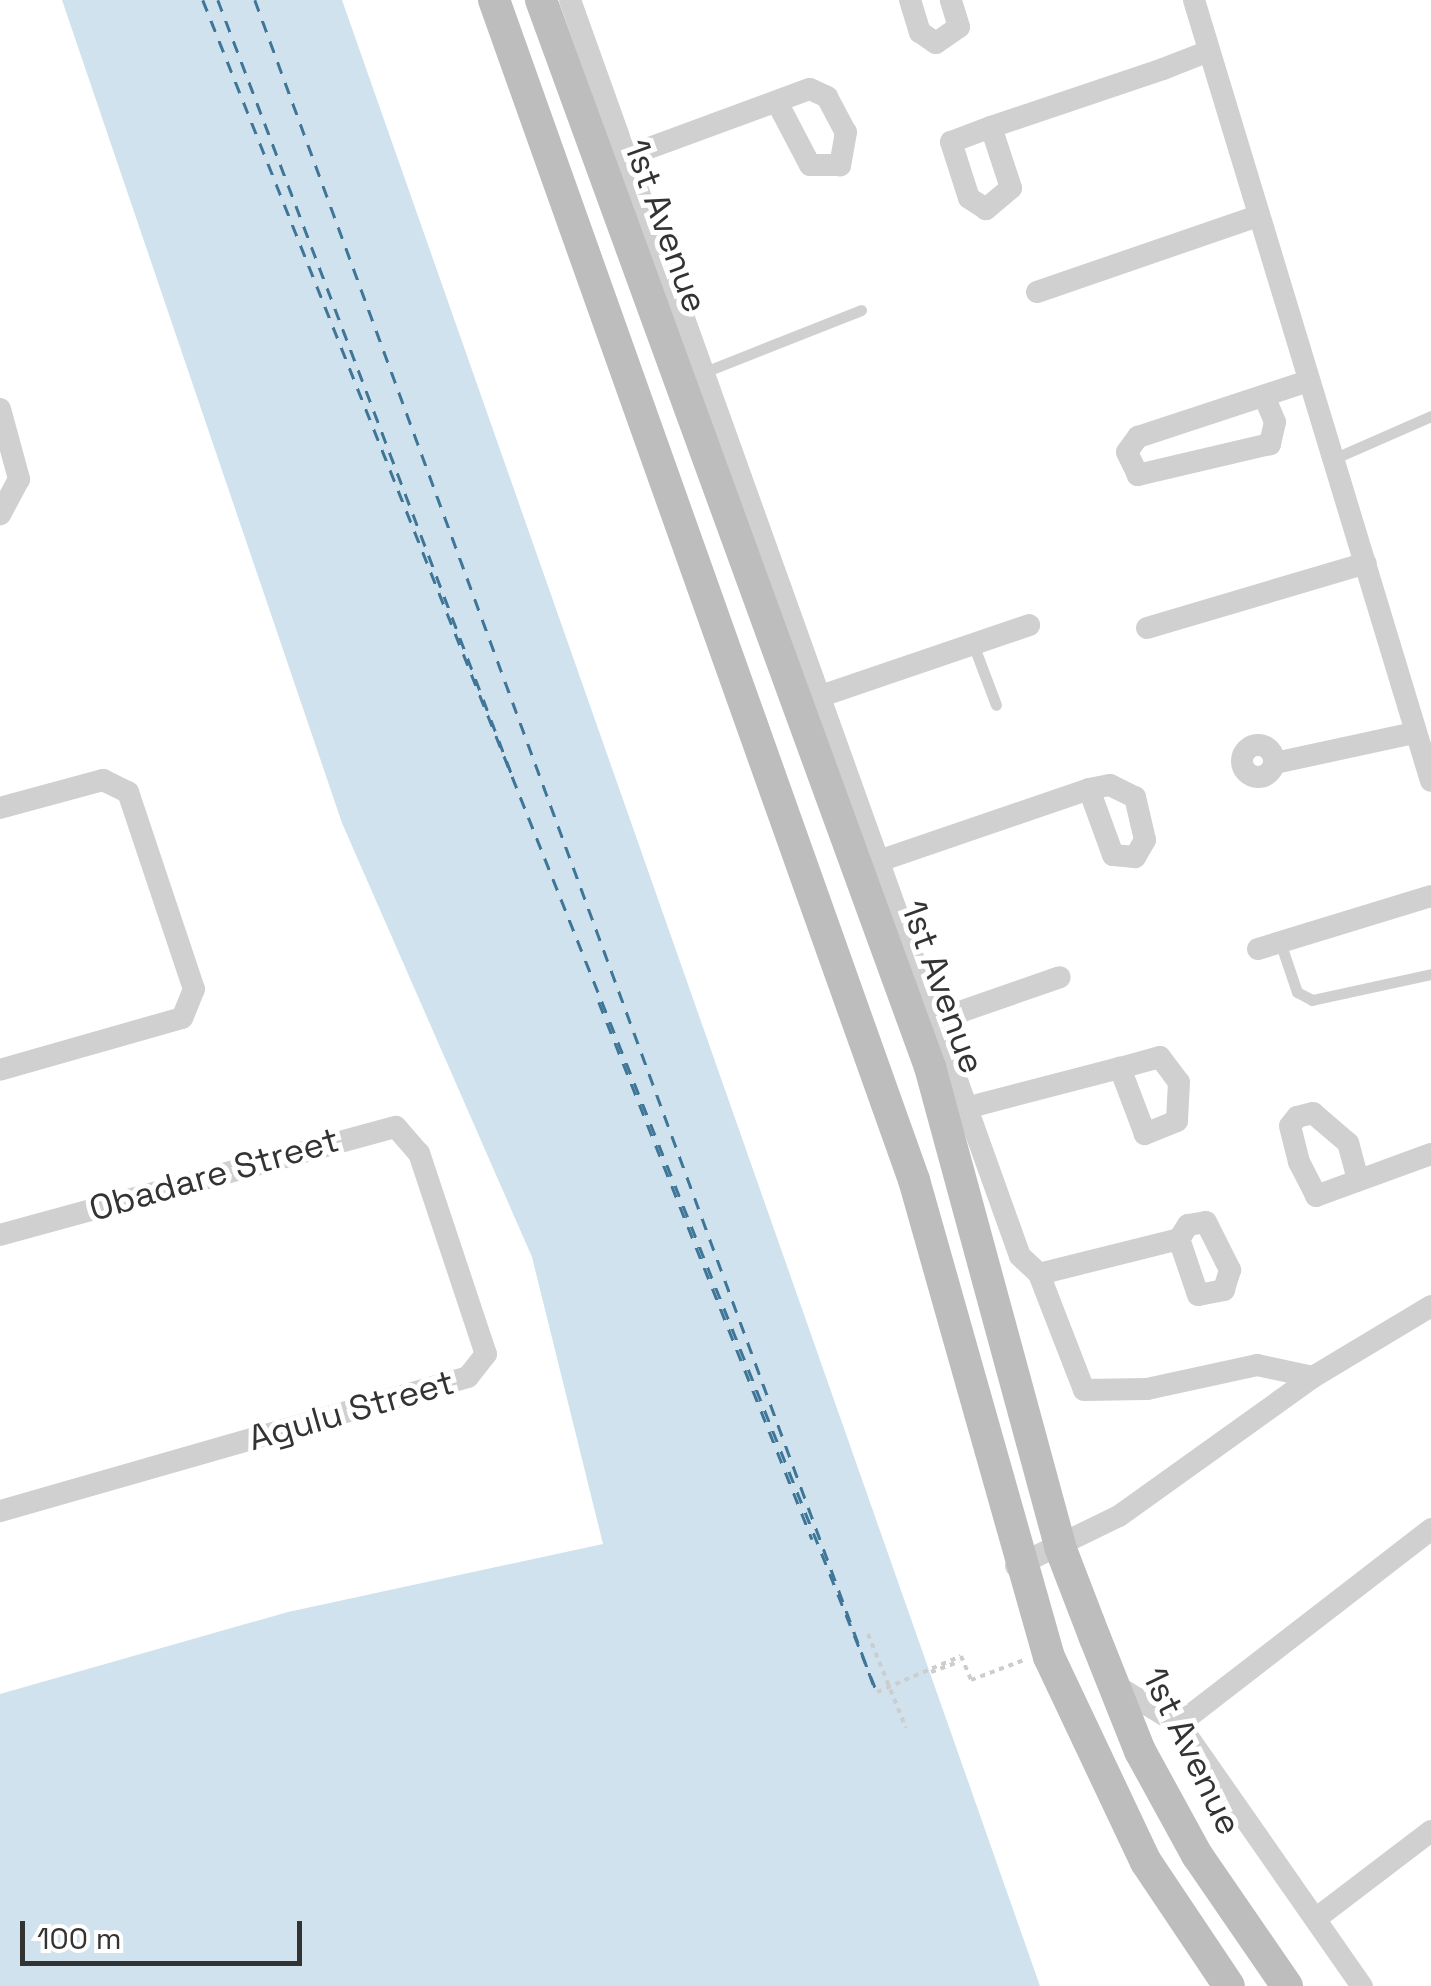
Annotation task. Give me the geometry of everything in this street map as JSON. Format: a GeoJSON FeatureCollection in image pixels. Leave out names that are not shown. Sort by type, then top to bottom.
{"type":"FeatureCollection","features":[{"type":"Feature","properties":{"kind":"main road"},"geometry":{"type":"LineString","coordinates":[[494,0],[914,1180],[1016,1566],[1049,1657],[1146,1862],[1228,1986]]}},
{"type":"Feature","properties":{"kind":"main road","name":"1st Avenue"},"geometry":{"type":"LineString","coordinates":[[541,0],[943,1104],[1060,1547],[1114,1683],[1197,1856],[1287,1986]]}},
{"type":"Feature","properties":{"kind":"street"},"geometry":{"type":"LineString","coordinates":[[570,0],[622,158],[1020,1256],[1039,1274],[1084,1390],[1147,1389],[1256,1366],[1312,1377]]}},
{"type":"Feature","properties":{"kind":"street"},"geometry":{"type":"LineString","coordinates":[[910,0],[920,32],[936,43],[959,27],[951,0]]}},
{"type":"Feature","properties":{"kind":"street"},"geometry":{"type":"LineString","coordinates":[[1194,0],[1305,382],[1366,563],[1431,780]]}},
{"type":"Feature","properties":{"kind":"street"},"geometry":{"type":"LineString","coordinates":[[992,127],[1209,51]]}},
{"type":"Feature","properties":{"kind":"street"},"geometry":{"type":"LineString","coordinates":[[622,158],[778,104]]}},
{"type":"Feature","properties":{"kind":"street"},"geometry":{"type":"LineString","coordinates":[[1038,292],[1258,216]]}},
{"type":"Feature","properties":{"kind":"street"},"geometry":{"type":"LineString","coordinates":[[1264,396],[1274,422],[1270,444],[1138,475],[1127,452],[1138,438],[1305,382]]}},
{"type":"Feature","properties":{"kind":"street"},"geometry":{"type":"LineString","coordinates":[[0,408],[19,479],[0,514]]}},
{"type":"Feature","properties":{"kind":"street"},"geometry":{"type":"LineString","coordinates":[[1147,628],[1366,563]]}},
{"type":"Feature","properties":{"kind":"street"},"geometry":{"type":"LineString","coordinates":[[818,697],[1029,625]]}},
{"type":"Feature","properties":{"kind":"street"},"geometry":{"type":"LineString","coordinates":[[1275,763],[1414,733]]}},
{"type":"Feature","properties":{"kind":"street"},"geometry":{"type":"LineString","coordinates":[[0,808],[104,780],[128,792],[194,989],[182,1018],[0,1070]]}},
{"type":"Feature","properties":{"kind":"street"},"geometry":{"type":"LineString","coordinates":[[876,862],[1089,789]]}},
{"type":"Feature","properties":{"kind":"street"},"geometry":{"type":"LineString","coordinates":[[1269,946],[1431,896]]}},
{"type":"Feature","properties":{"kind":"street"},"geometry":{"type":"LineString","coordinates":[[934,1021],[1060,978]]}},
{"type":"Feature","properties":{"kind":"street"},"geometry":{"type":"LineString","coordinates":[[966,1108],[1120,1068]]}},
{"type":"Feature","properties":{"kind":"street","name":"Obadare Street"},"geometry":{"type":"LineString","coordinates":[[0,1235],[378,1128],[396,1128],[419,1153]]}},
{"type":"Feature","properties":{"kind":"street","name":"Agulu Street"},"geometry":{"type":"LineString","coordinates":[[0,1510],[482,1370],[486,1354],[419,1153]]}},
{"type":"Feature","properties":{"kind":"street"},"geometry":{"type":"LineString","coordinates":[[1357,1176],[1431,1154]]}},
{"type":"Feature","properties":{"kind":"street"},"geometry":{"type":"LineString","coordinates":[[1039,1274],[1179,1239]]}},
{"type":"Feature","properties":{"kind":"street"},"geometry":{"type":"LineString","coordinates":[[1016,1566],[1119,1516],[1312,1377],[1431,1306]]}},
{"type":"Feature","properties":{"kind":"street"},"geometry":{"type":"LineString","coordinates":[[1179,1724],[1431,1530]]}},
{"type":"Feature","properties":{"kind":"street"},"geometry":{"type":"LineString","coordinates":[[1114,1683],[1179,1724],[1318,1917],[1362,1986]]}},
{"type":"Feature","properties":{"kind":"street"},"geometry":{"type":"LineString","coordinates":[[1318,1917],[1431,1832]]}},
{"type":"Feature","properties":{"kind":"lane"},"geometry":{"type":"LineString","coordinates":[[702,374],[861,310]]}},
{"type":"Feature","properties":{"kind":"lane"},"geometry":{"type":"LineString","coordinates":[[1332,459],[1431,416]]}},
{"type":"Feature","properties":{"kind":"lane"},"geometry":{"type":"LineString","coordinates":[[973,644],[996,705]]}},
{"type":"Feature","properties":{"kind":"lane"},"geometry":{"type":"LineString","coordinates":[[1269,946],[1297,992],[1312,1000],[1431,974]]}},
{"type":"Feature","properties":{"kind":"path"},"geometry":{"type":"LineString","coordinates":[[868,1634],[892,1684],[906,1728]]}},
{"type":"Feature","properties":{"kind":"path"},"geometry":{"type":"LineString","coordinates":[[876,1692],[960,1656],[972,1680],[1049,1657]]}},
{"type":"Feature","properties":{"kind":"path"},"geometry":{"type":"LineString","coordinates":[[892,1684],[959,1662]]}},
{"type":"Feature","properties":{"kind":"water"},"geometry":{"type":"Polygon","coordinates":[[[62,0],[342,0],[1040,1986],[0,1986],[0,1694],[288,1612],[603,1544],[532,1257],[342,823],[62,0]]]}},
{"type":"Feature","properties":{"kind":"ferry route"},"geometry":{"type":"LineString","coordinates":[[203,0],[877,1692]]}},
{"type":"Feature","properties":{"kind":"ferry route"},"geometry":{"type":"LineString","coordinates":[[218,0],[514,780]]}},
{"type":"Feature","properties":{"kind":"ferry route"},"geometry":{"type":"LineString","coordinates":[[255,0],[874,1686]]}},
{"type":"Feature","properties":{"kind":"ferry route"},"geometry":{"type":"LineString","coordinates":[[599,1002],[812,1539]]}}]}
